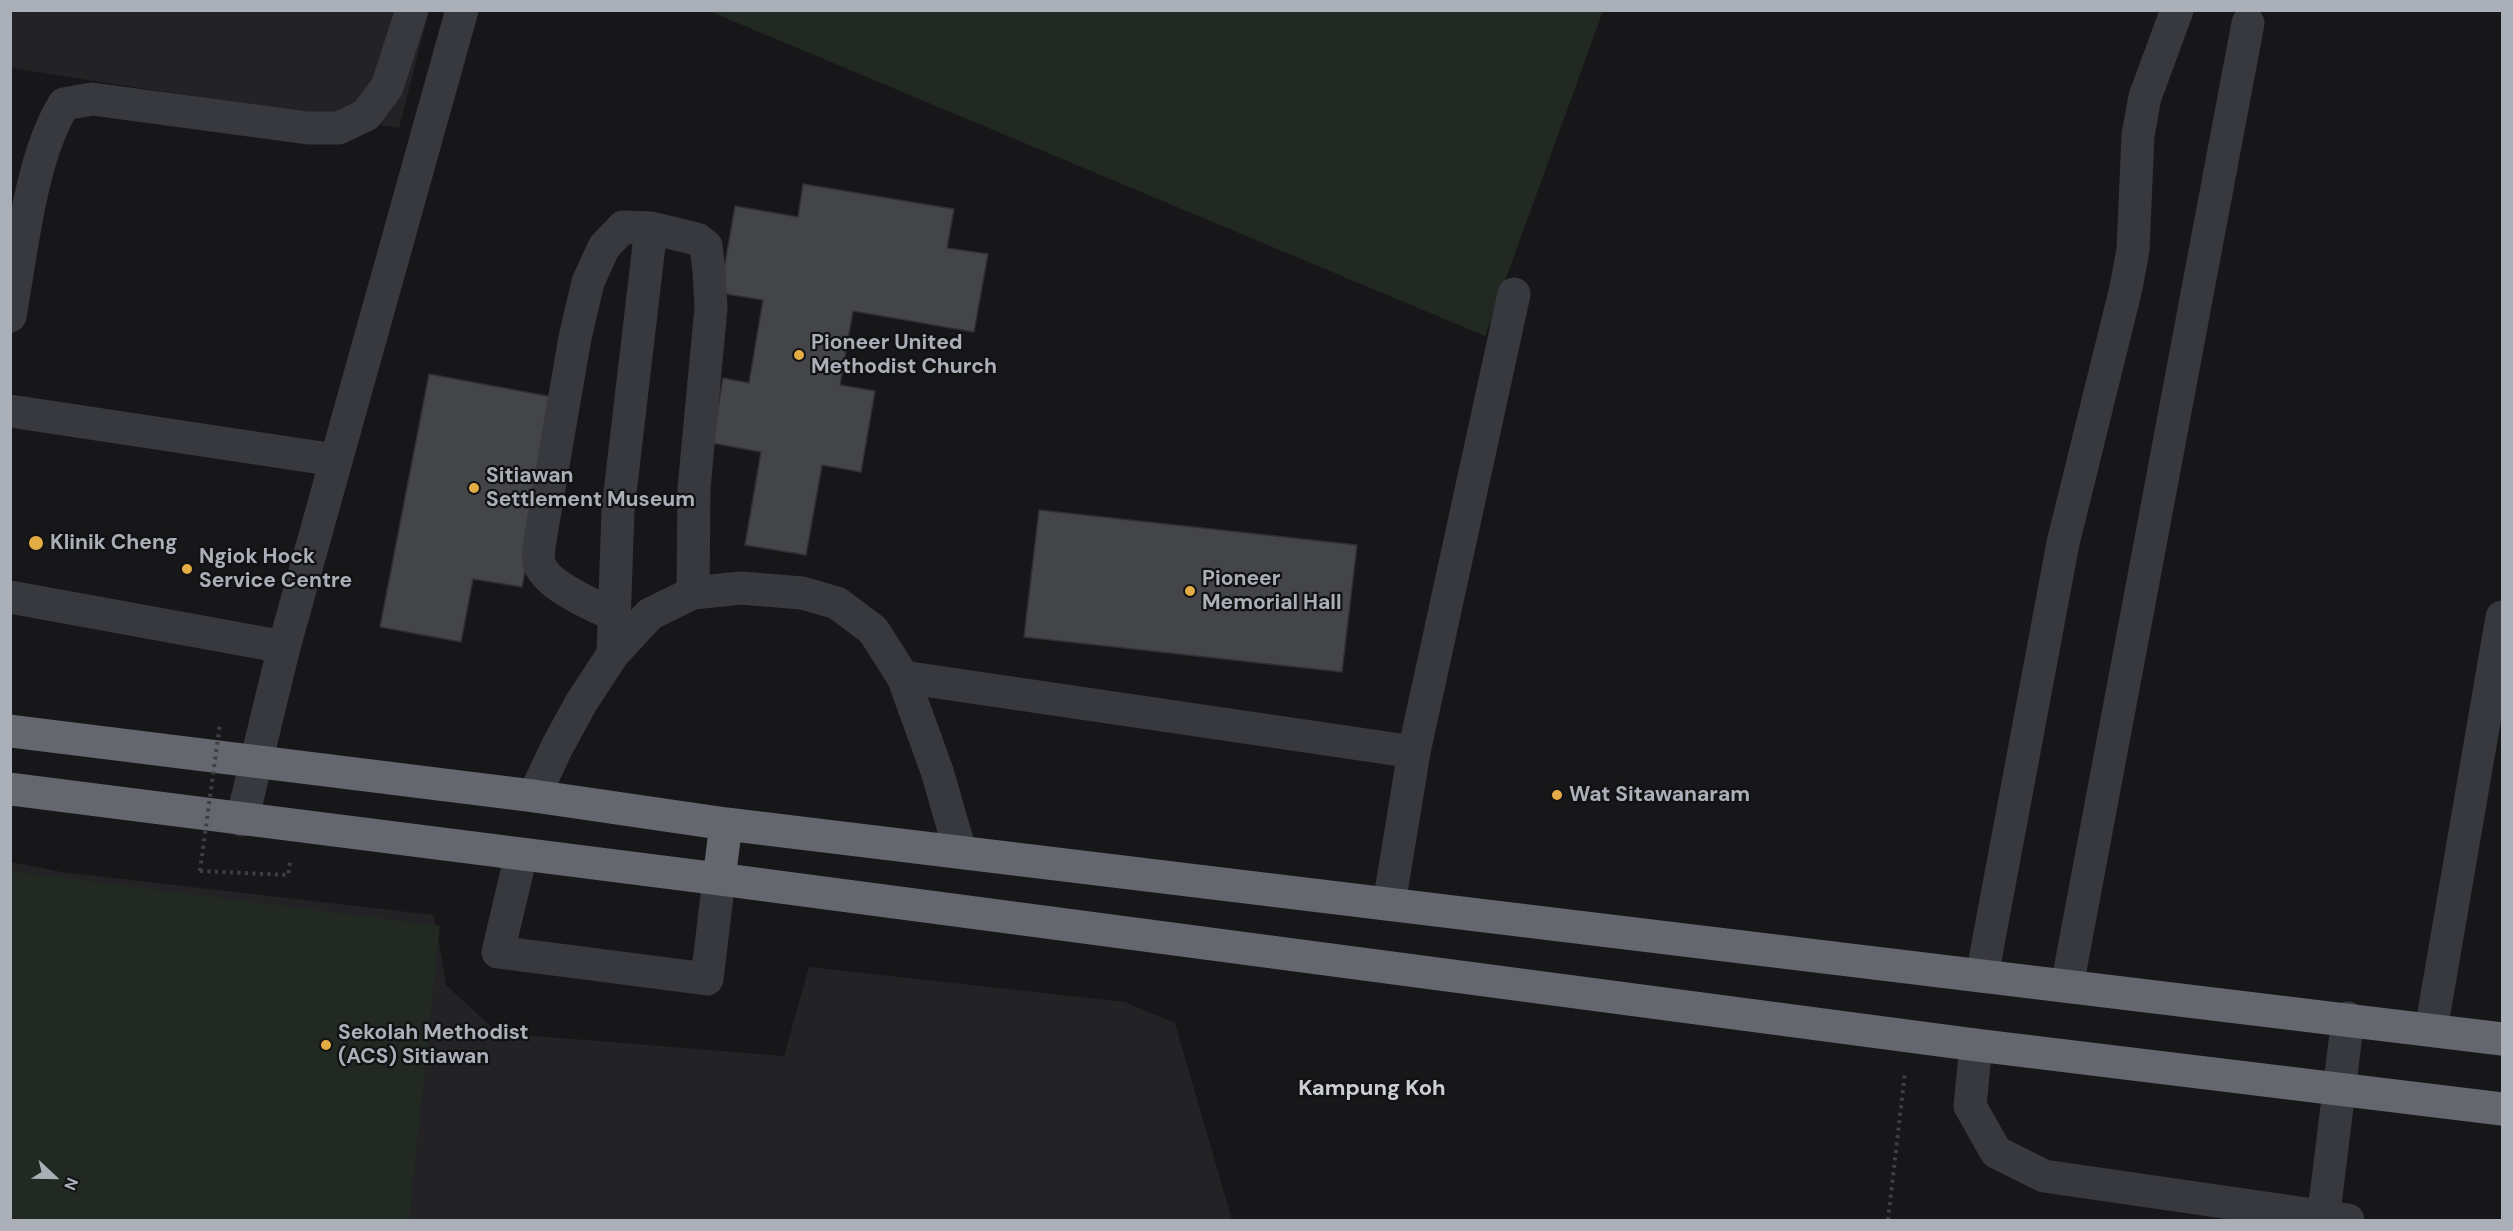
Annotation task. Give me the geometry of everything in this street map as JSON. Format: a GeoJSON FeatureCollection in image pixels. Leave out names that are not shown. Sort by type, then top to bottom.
{"type":"FeatureCollection","features":[{"type":"Feature","properties":{"kind":"highway"},"geometry":{"type":"LineString","coordinates":[[10,730],[534,796],[726,824],[2348,1018],[2502,1039]]}},
{"type":"Feature","properties":{"kind":"highway"},"geometry":{"type":"LineString","coordinates":[[10,789],[719,879],[1976,1045],[2502,1109]]}},
{"type":"Feature","properties":{"kind":"highway"},"geometry":{"type":"LineString","coordinates":[[719,879],[726,824]]}},
{"type":"Feature","properties":{"kind":"street"},"geometry":{"type":"LineString","coordinates":[[10,316],[22,187],[52,123],[64,104],[92,99],[308,128],[339,128],[366,115],[387,87],[412,10]]}},
{"type":"Feature","properties":{"kind":"street"},"geometry":{"type":"LineString","coordinates":[[242,820],[284,647],[462,10]]}},
{"type":"Feature","properties":{"kind":"street"},"geometry":{"type":"LineString","coordinates":[[1983,976],[2063,543],[2126,288],[2133,250],[2138,135],[2145,97],[2177,10]]}},
{"type":"Feature","properties":{"kind":"street"},"geometry":{"type":"LineString","coordinates":[[2067,986],[2248,23]]}},
{"type":"Feature","properties":{"kind":"street"},"geometry":{"type":"LineString","coordinates":[[614,615],[572,596],[546,574],[538,562],[575,338],[588,282],[604,247],[623,227],[651,228],[698,239],[705,246],[709,271],[710,318],[694,488],[693,593]]}},
{"type":"Feature","properties":{"kind":"street"},"geometry":{"type":"LineString","coordinates":[[613,654],[618,510],[651,228]]}},
{"type":"Feature","properties":{"kind":"street"},"geometry":{"type":"LineString","coordinates":[[1389,904],[1414,752],[1514,294]]}},
{"type":"Feature","properties":{"kind":"street"},"geometry":{"type":"LineString","coordinates":[[10,411],[335,460]]}},
{"type":"Feature","properties":{"kind":"street"},"geometry":{"type":"LineString","coordinates":[[534,796],[557,747],[613,654],[650,614],[693,593],[741,588],[802,592],[837,603],[873,630],[903,677],[938,771],[960,851]]}},
{"type":"Feature","properties":{"kind":"street"},"geometry":{"type":"LineString","coordinates":[[10,597],[284,647]]}},
{"type":"Feature","properties":{"kind":"street"},"geometry":{"type":"LineString","coordinates":[[2431,1030],[2502,616]]}},
{"type":"Feature","properties":{"kind":"street"},"geometry":{"type":"LineString","coordinates":[[903,677],[1414,752]]}},
{"type":"Feature","properties":{"kind":"street"},"geometry":{"type":"LineString","coordinates":[[521,855],[498,952],[707,979],[719,879]]}},
{"type":"Feature","properties":{"kind":"street"},"geometry":{"type":"LineString","coordinates":[[1976,1045],[1970,1106],[1996,1152],[2044,1176],[2331,1220],[2339,1090],[2348,1018]]}},
{"type":"Feature","properties":{"kind":"path"},"geometry":{"type":"LineString","coordinates":[[220,723],[200,872],[288,875],[294,826]]}},
{"type":"Feature","properties":{"kind":"path"},"geometry":{"type":"LineString","coordinates":[[1888,1221],[1909,1036]]}},
{"type":"Feature","properties":{"kind":"shaded area"},"geometry":{"type":"Polygon","coordinates":[[[10,11],[429,11],[399,128],[11,68],[10,11]]]}},
{"type":"Feature","properties":{"kind":"shaded area"},"geometry":{"type":"Polygon","coordinates":[[[709,11],[1603,11],[1485,336],[709,11]]]}},
{"type":"Feature","properties":{"kind":"shaded area","name":"Sekolah Methodist (ACS) Sitiawan"},"geometry":{"type":"Polygon","coordinates":[[[10,862],[62,872],[434,915],[446,985],[498,1033],[784,1056],[809,967],[1125,1002],[1175,1023],[1232,1220],[11,1220],[10,862]]]}},
{"type":"Feature","properties":{"kind":"shaded area"},"geometry":{"type":"Polygon","coordinates":[[[10,871],[440,926],[409,1220],[30,1220],[11,1218],[10,871]]]}},
{"type":"Feature","properties":{"kind":"building","name":"Pioneer United Methodist Church"},"geometry":{"type":"Polygon","coordinates":[[[803,184],[954,209],[947,248],[988,254],[974,332],[853,311],[840,385],[875,391],[861,472],[822,465],[806,555],[745,545],[761,452],[712,443],[723,378],[749,383],[763,300],[720,293],[735,206],[798,217],[803,184]]]}},
{"type":"Feature","properties":{"kind":"building","name":"Sitiawan Settlement Museum"},"geometry":{"type":"Polygon","coordinates":[[[429,374],[558,398],[522,587],[473,579],[461,642],[380,627],[429,374]]]}},
{"type":"Feature","properties":{"kind":"building","name":"Pioneer Memorial Hall"},"geometry":{"type":"Polygon","coordinates":[[[1039,510],[1357,545],[1342,672],[1024,637],[1039,510]]]}},
{"type":"Feature","properties":{"kind":"place","name":"Pioneer United Methodist Church"},"geometry":{"type":"Point","coordinates":[799,355]}},
{"type":"Feature","properties":{"kind":"place","name":"Sitiawan Settlement Museum"},"geometry":{"type":"Point","coordinates":[474,488]}},
{"type":"Feature","properties":{"kind":"place","name":"Klinik Cheng"},"geometry":{"type":"Point","coordinates":[36,543]}},
{"type":"Feature","properties":{"kind":"place","name":"Ngiok Hock Service Centre"},"geometry":{"type":"Point","coordinates":[187,569]}},
{"type":"Feature","properties":{"kind":"place","name":"Pioneer Memorial Hall"},"geometry":{"type":"Point","coordinates":[1190,591]}},
{"type":"Feature","properties":{"kind":"place","name":"Wat Sitawanaram"},"geometry":{"type":"Point","coordinates":[1557,795]}},
{"type":"Feature","properties":{"kind":"place","name":"Sekolah Methodist (ACS) Sitiawan"},"geometry":{"type":"Point","coordinates":[326,1045]}},
{"type":"Feature","properties":{"kind":"district","name":"Kampung Koh"},"geometry":{"type":"Point","coordinates":[1372,1089]}}]}
